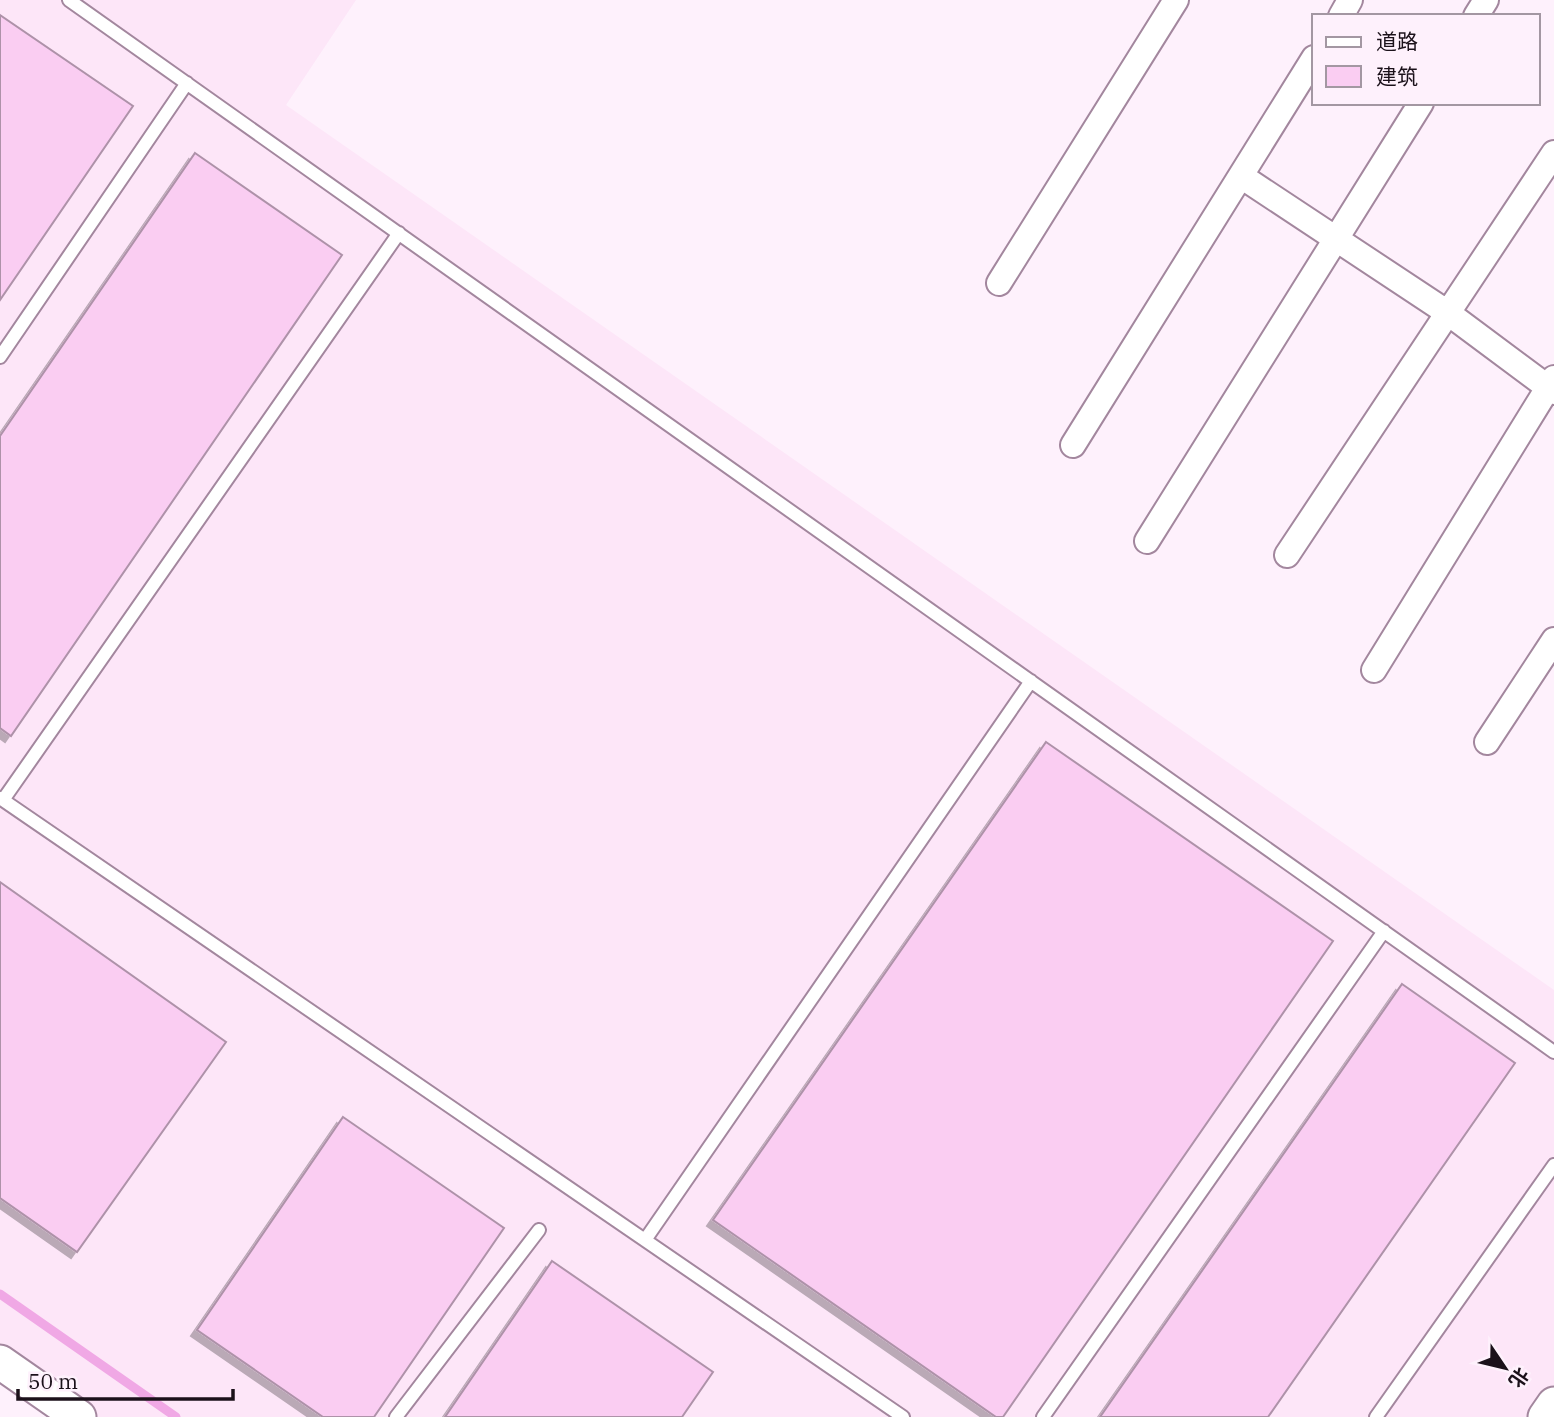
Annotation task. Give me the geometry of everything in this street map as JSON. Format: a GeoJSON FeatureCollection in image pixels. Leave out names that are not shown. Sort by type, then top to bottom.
{"type":"FeatureCollection","features":[{"type":"Feature","properties":{"kind":"main road"},"geometry":{"type":"LineString","coordinates":[[0,1362],[79,1417]]}},
{"type":"Feature","properties":{"kind":"main road"},"geometry":{"type":"LineString","coordinates":[[1545,1417],[1554,1404]]}},
{"type":"Feature","properties":{"kind":"street"},"geometry":{"type":"LineString","coordinates":[[999,283],[1176,0]]}},
{"type":"Feature","properties":{"kind":"street"},"geometry":{"type":"LineString","coordinates":[[1073,445],[1312,61]]}},
{"type":"Feature","properties":{"kind":"street"},"geometry":{"type":"LineString","coordinates":[[1147,541],[1420,105]]}},
{"type":"Feature","properties":{"kind":"street"},"geometry":{"type":"LineString","coordinates":[[1287,555],[1554,153]]}},
{"type":"Feature","properties":{"kind":"street"},"geometry":{"type":"LineString","coordinates":[[1241,176],[1448,313],[1552,386],[1374,670]]}},
{"type":"Feature","properties":{"kind":"street"},"geometry":{"type":"LineString","coordinates":[[1488,742],[1554,640]]}},
{"type":"Feature","properties":{"kind":"lane"},"geometry":{"type":"LineString","coordinates":[[69,0],[1554,1052]]}},
{"type":"Feature","properties":{"kind":"lane"},"geometry":{"type":"LineString","coordinates":[[0,357],[187,83]]}},
{"type":"Feature","properties":{"kind":"lane"},"geometry":{"type":"LineString","coordinates":[[399,233],[1,799],[903,1417]]}},
{"type":"Feature","properties":{"kind":"lane"},"geometry":{"type":"LineString","coordinates":[[645,1240],[1031,681]]}},
{"type":"Feature","properties":{"kind":"lane"},"geometry":{"type":"LineString","coordinates":[[1043,1417],[1384,931]]}},
{"type":"Feature","properties":{"kind":"lane"},"geometry":{"type":"LineString","coordinates":[[1376,1417],[1554,1165]]}},
{"type":"Feature","properties":{"kind":"lane"},"geometry":{"type":"LineString","coordinates":[[396,1417],[539,1230]]}},
{"type":"Feature","properties":{"kind":"shaded area"},"geometry":{"type":"Polygon","coordinates":[[[0,0],[356,0],[286,105],[1554,990],[1554,1404],[1545,1417],[79,1417],[0,1362],[0,0]]]}},
{"type":"Feature","properties":{"kind":"building"},"geometry":{"type":"Polygon","coordinates":[[[0,15],[133,106],[0,300],[0,15]]]}},
{"type":"Feature","properties":{"kind":"building"},"geometry":{"type":"Polygon","coordinates":[[[195,153],[342,255],[11,736],[0,728],[0,436],[195,153]]]}},
{"type":"Feature","properties":{"kind":"building"},"geometry":{"type":"Polygon","coordinates":[[[1046,742],[1333,941],[1003,1417],[996,1417],[713,1220],[1046,742]]]}},
{"type":"Feature","properties":{"kind":"building"},"geometry":{"type":"Polygon","coordinates":[[[0,882],[226,1042],[77,1252],[0,1198],[0,882]]]}},
{"type":"Feature","properties":{"kind":"building"},"geometry":{"type":"Polygon","coordinates":[[[1402,984],[1515,1063],[1268,1417],[1100,1417],[1402,984]]]}},
{"type":"Feature","properties":{"kind":"building"},"geometry":{"type":"Polygon","coordinates":[[[343,1117],[504,1228],[374,1417],[323,1417],[197,1330],[343,1117]]]}},
{"type":"Feature","properties":{"kind":"building"},"geometry":{"type":"Polygon","coordinates":[[[552,1261],[713,1372],[682,1417],[445,1417],[552,1261]]]}},
{"type":"Feature","properties":{"kind":"waterway"},"geometry":{"type":"LineString","coordinates":[[0,1294],[176,1417]]}}]}
